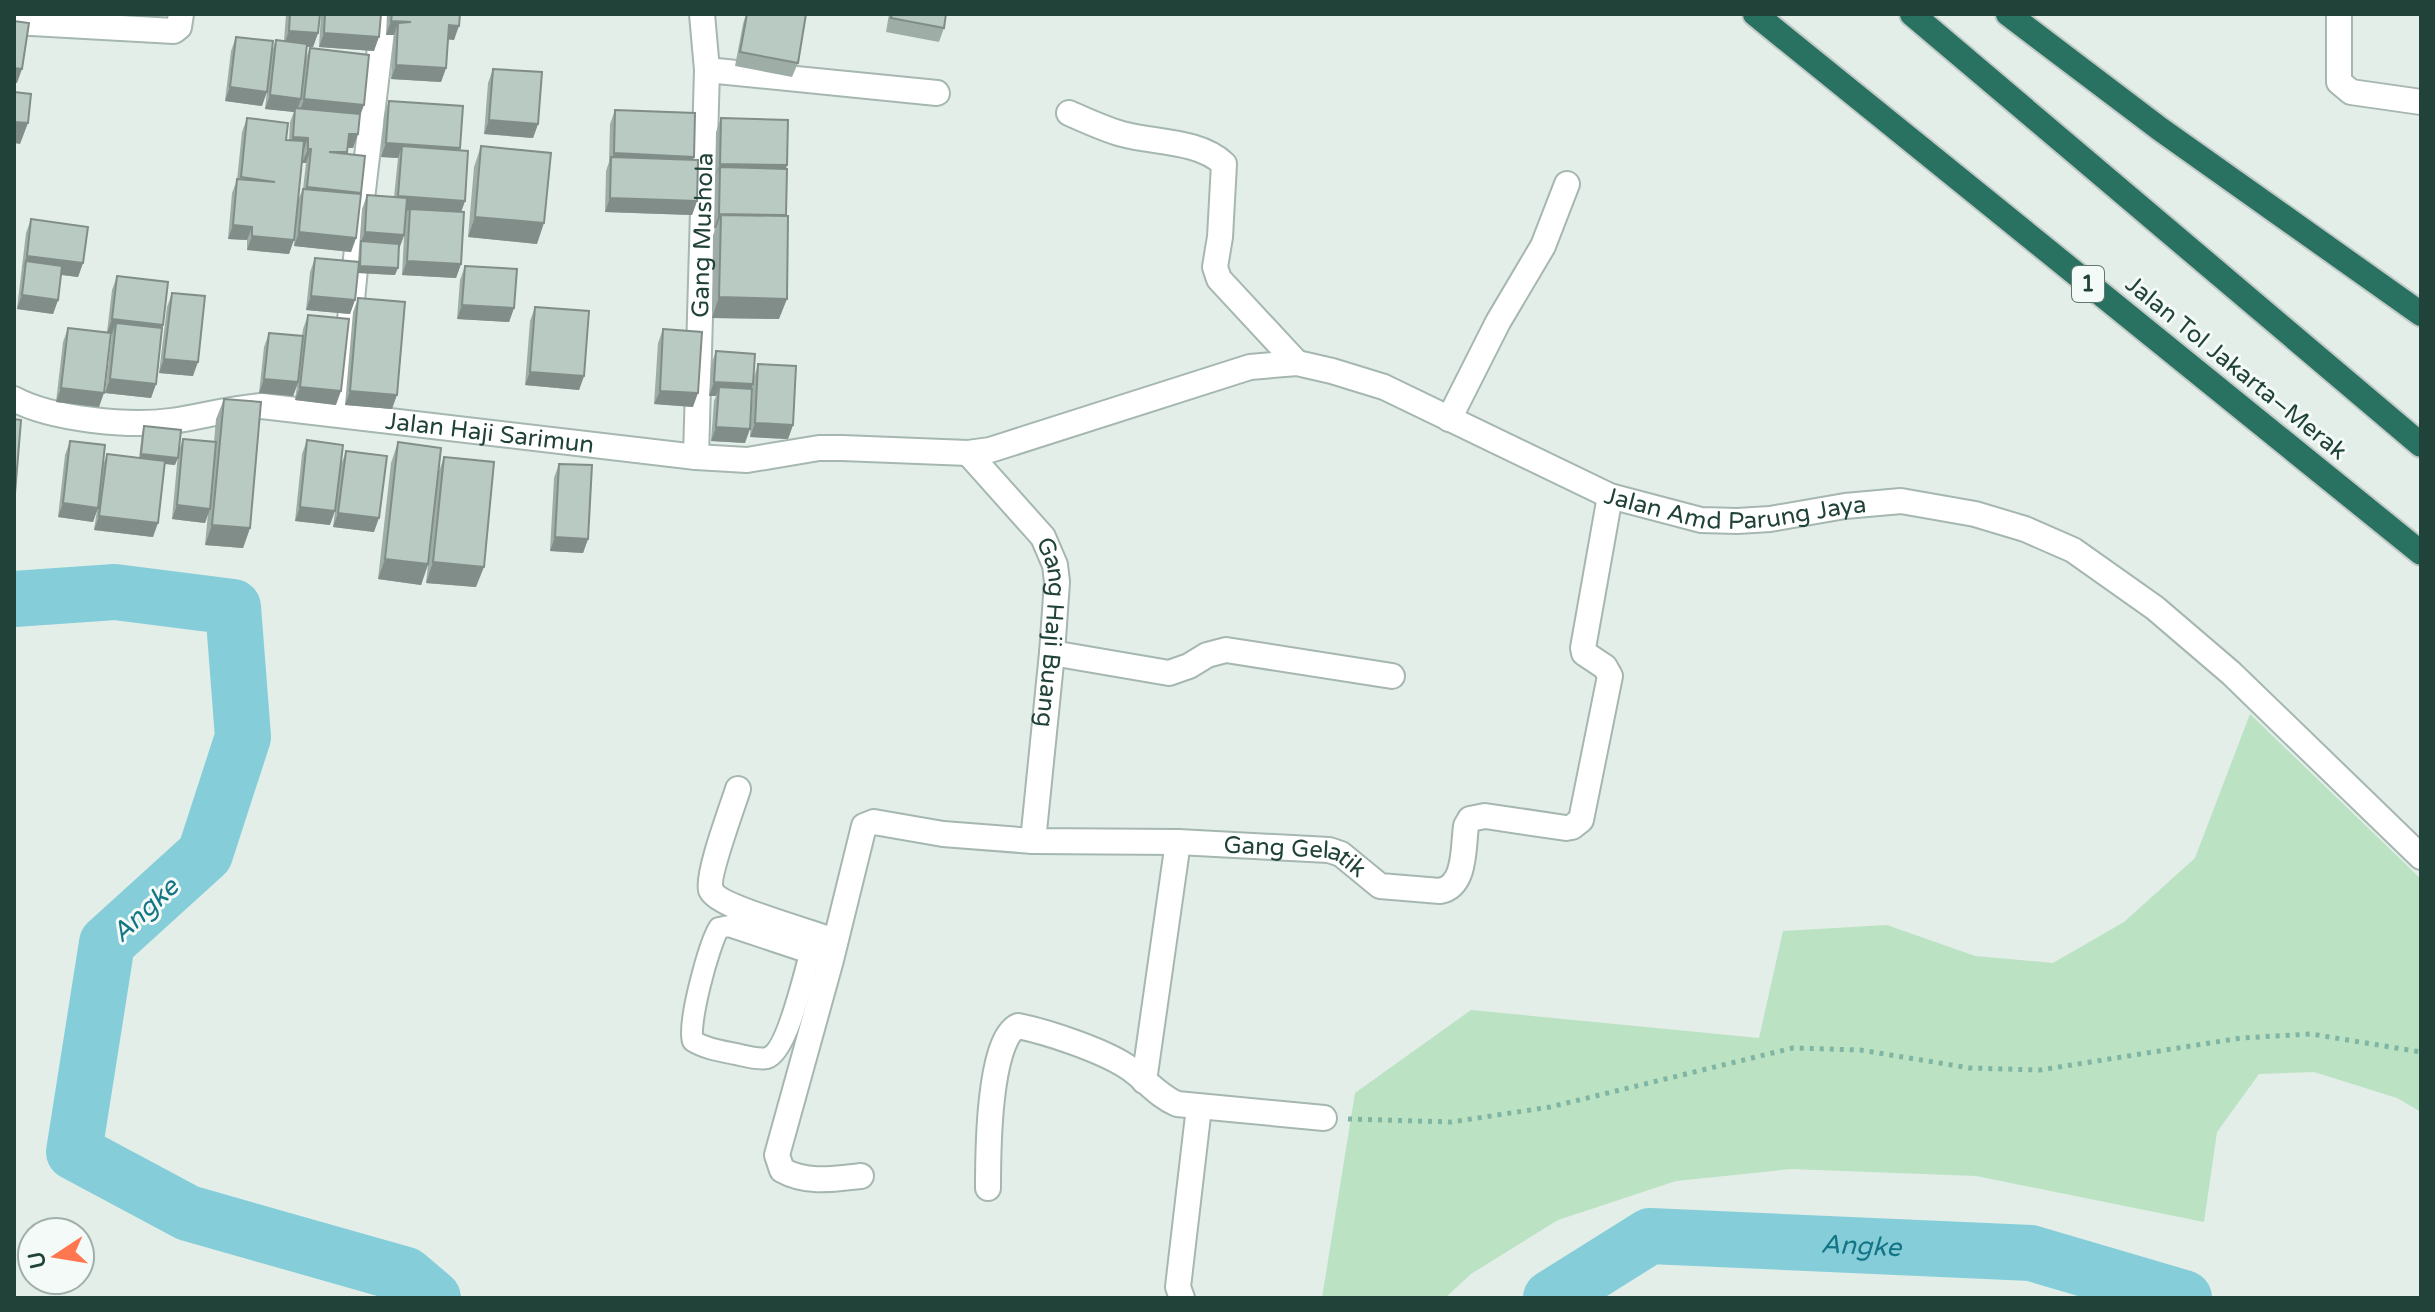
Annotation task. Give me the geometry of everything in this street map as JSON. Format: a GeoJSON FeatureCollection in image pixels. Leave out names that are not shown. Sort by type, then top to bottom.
{"type":"FeatureCollection","features":[{"type":"Feature","properties":{"kind":"highway","name":"Jalan Tol Jakarta–Merak"},"geometry":{"type":"LineString","coordinates":[[1755,14],[2421,553]]}},
{"type":"Feature","properties":{"kind":"highway"},"geometry":{"type":"LineString","coordinates":[[1912,14],[2421,445]]}},
{"type":"Feature","properties":{"kind":"highway"},"geometry":{"type":"LineString","coordinates":[[2008,14],[2160,129],[2421,314]]}},
{"type":"Feature","properties":{"kind":"street"},"geometry":{"type":"LineString","coordinates":[[14,22],[167,31],[179,27],[181,14]]}},
{"type":"Feature","properties":{"kind":"street"},"geometry":{"type":"LineString","coordinates":[[341,413],[384,14]]}},
{"type":"Feature","properties":{"kind":"street","name":"Gang Mushola"},"geometry":{"type":"LineString","coordinates":[[696,457],[707,70],[702,14]]}},
{"type":"Feature","properties":{"kind":"street"},"geometry":{"type":"LineString","coordinates":[[2339,14],[2339,82],[2351,92],[2421,102]]}},
{"type":"Feature","properties":{"kind":"street"},"geometry":{"type":"LineString","coordinates":[[707,70],[937,93]]}},
{"type":"Feature","properties":{"kind":"street"},"geometry":{"type":"LineString","coordinates":[[1069,113],[1124,135],[1203,150],[1224,164],[1215,267],[1219,279],[1297,363]]}},
{"type":"Feature","properties":{"kind":"street"},"geometry":{"type":"LineString","coordinates":[[1449,419],[1498,322],[1543,246],[1567,184]]}},
{"type":"Feature","properties":{"kind":"street","name":"Jalan Amd Parung Jaya"},"geometry":{"type":"LineString","coordinates":[[968,453],[990,450],[1250,367],[1297,363],[1384,387],[1610,496],[1701,520],[1737,521],[1876,502],[1931,505],[1975,514],[2025,529],[2073,550],[2155,608],[2231,673],[2421,857]]}},
{"type":"Feature","properties":{"kind":"street","name":"Jalan Haji Sarimun"},"geometry":{"type":"LineString","coordinates":[[14,400],[36,410],[137,423],[262,406],[696,457],[747,460],[819,448],[968,453]]}},
{"type":"Feature","properties":{"kind":"street","name":"Gang Haji Buang"},"geometry":{"type":"LineString","coordinates":[[968,453],[1043,537],[1050,550],[1057,582],[1033,841]]}},
{"type":"Feature","properties":{"kind":"street","name":"Gang Gelatik"},"geometry":{"type":"LineString","coordinates":[[1178,842],[1329,850],[1341,854],[1380,886],[1440,891],[1449,889],[1459,878],[1466,826],[1470,819],[1485,816],[1566,828],[1577,825],[1581,820],[1610,676],[1605,667],[1584,653],[1583,648],[1610,496]]}},
{"type":"Feature","properties":{"kind":"street"},"geometry":{"type":"LineString","coordinates":[[1052,653],[1169,673],[1207,655],[1226,650],[1392,676]]}},
{"type":"Feature","properties":{"kind":"street"},"geometry":{"type":"LineString","coordinates":[[738,789],[711,874],[711,890],[715,896],[736,908],[825,951]]}},
{"type":"Feature","properties":{"kind":"street"},"geometry":{"type":"LineString","coordinates":[[861,1176],[827,1180],[801,1178],[782,1170],[777,1160],[825,951],[864,826],[869,823],[943,834],[1033,841],[1178,842],[1144,1081]]}},
{"type":"Feature","properties":{"kind":"street"},"geometry":{"type":"LineString","coordinates":[[988,1188],[993,1094],[1002,1042],[1011,1029],[1018,1026],[1114,1059],[1164,1098],[1177,1104],[1324,1118]]}},
{"type":"Feature","properties":{"kind":"street"},"geometry":{"type":"LineString","coordinates":[[1182,1298],[1178,1287],[1199,1107]]}},
{"type":"Feature","properties":{"kind":"lane"},"geometry":{"type":"LineString","coordinates":[[729,926],[825,951],[775,1053],[766,1058],[751,1057],[693,1041],[691,1031],[711,947],[719,928],[729,926]]}},
{"type":"Feature","properties":{"kind":"path"},"geometry":{"type":"LineString","coordinates":[[1324,1118],[1451,1122],[1550,1107],[1793,1048],[1860,1050],[1970,1068],[2040,1070],[2241,1038],[2311,1034],[2421,1052]]}},
{"type":"Feature","properties":{"kind":"green space"},"geometry":{"type":"Polygon","coordinates":[[[2250,714],[2421,879],[2421,1112],[2397,1098],[2314,1072],[2259,1074],[2217,1132],[2204,1222],[1976,1176],[1791,1169],[1676,1181],[1558,1220],[1471,1274],[1445,1298],[1322,1298],[1355,1093],[1471,1010],[1759,1038],[1783,931],[1887,925],[1975,956],[2053,963],[2124,922],[2195,858],[2250,714]]]}},
{"type":"Feature","properties":{"kind":"building"},"geometry":{"type":"Polygon","coordinates":[[[290,14],[320,14],[318,33],[289,31],[290,14]]]}},
{"type":"Feature","properties":{"kind":"building"},"geometry":{"type":"Polygon","coordinates":[[[325,14],[381,14],[379,37],[324,33],[325,14]]]}},
{"type":"Feature","properties":{"kind":"building"},"geometry":{"type":"Polygon","coordinates":[[[392,14],[460,14],[459,26],[449,25],[446,68],[396,65],[398,23],[411,22],[391,21],[392,14]]]}},
{"type":"Feature","properties":{"kind":"building"},"geometry":{"type":"Polygon","coordinates":[[[747,14],[806,14],[798,63],[740,52],[747,14]]]}},
{"type":"Feature","properties":{"kind":"building"},"geometry":{"type":"Polygon","coordinates":[[[892,14],[946,14],[944,28],[891,18],[892,14]]]}},
{"type":"Feature","properties":{"kind":"building"},"geometry":{"type":"Polygon","coordinates":[[[14,21],[29,23],[22,69],[14,68],[14,21]]]}},
{"type":"Feature","properties":{"kind":"building"},"geometry":{"type":"Polygon","coordinates":[[[236,37],[273,41],[267,92],[230,87],[236,37]]]}},
{"type":"Feature","properties":{"kind":"building"},"geometry":{"type":"Polygon","coordinates":[[[276,40],[307,44],[301,99],[270,95],[276,40]]]}},
{"type":"Feature","properties":{"kind":"building"},"geometry":{"type":"Polygon","coordinates":[[[310,48],[369,55],[364,105],[304,99],[310,48]]]}},
{"type":"Feature","properties":{"kind":"building"},"geometry":{"type":"Polygon","coordinates":[[[493,69],[542,72],[538,124],[489,120],[493,69]]]}},
{"type":"Feature","properties":{"kind":"building"},"geometry":{"type":"Polygon","coordinates":[[[14,92],[31,94],[28,123],[14,122],[14,92]]]}},
{"type":"Feature","properties":{"kind":"building"},"geometry":{"type":"Polygon","coordinates":[[[389,101],[463,106],[460,148],[386,143],[389,101]]]}},
{"type":"Feature","properties":{"kind":"building"},"geometry":{"type":"Polygon","coordinates":[[[295,108],[360,114],[358,134],[349,134],[347,152],[329,152],[365,156],[361,193],[307,187],[311,149],[308,149],[308,138],[293,137],[295,108]]]}},
{"type":"Feature","properties":{"kind":"building"},"geometry":{"type":"Polygon","coordinates":[[[615,110],[695,113],[694,157],[614,153],[615,110]]]}},
{"type":"Feature","properties":{"kind":"building"},"geometry":{"type":"Polygon","coordinates":[[[247,118],[288,123],[286,140],[304,141],[294,240],[252,236],[252,227],[233,225],[237,179],[275,182],[241,177],[247,118]]]}},
{"type":"Feature","properties":{"kind":"building"},"geometry":{"type":"Polygon","coordinates":[[[721,118],[788,120],[787,165],[720,164],[721,118]]]}},
{"type":"Feature","properties":{"kind":"building"},"geometry":{"type":"Polygon","coordinates":[[[402,146],[468,151],[465,201],[398,196],[402,146]]]}},
{"type":"Feature","properties":{"kind":"building"},"geometry":{"type":"Polygon","coordinates":[[[481,146],[551,153],[544,223],[475,217],[481,146]]]}},
{"type":"Feature","properties":{"kind":"building"},"geometry":{"type":"Polygon","coordinates":[[[611,157],[698,160],[697,201],[610,198],[611,157]]]}},
{"type":"Feature","properties":{"kind":"building"},"geometry":{"type":"Polygon","coordinates":[[[720,167],[787,169],[786,215],[719,214],[720,167]]]}},
{"type":"Feature","properties":{"kind":"building"},"geometry":{"type":"Polygon","coordinates":[[[303,189],[361,194],[356,238],[299,232],[303,189]]]}},
{"type":"Feature","properties":{"kind":"building"},"geometry":{"type":"Polygon","coordinates":[[[367,195],[407,198],[404,235],[365,232],[367,195]]]}},
{"type":"Feature","properties":{"kind":"building"},"geometry":{"type":"Polygon","coordinates":[[[410,209],[464,212],[461,264],[407,261],[410,209]]]}},
{"type":"Feature","properties":{"kind":"building"},"geometry":{"type":"Polygon","coordinates":[[[721,215],[788,216],[787,299],[719,297],[721,215]]]}},
{"type":"Feature","properties":{"kind":"building"},"geometry":{"type":"Polygon","coordinates":[[[31,219],[88,227],[83,263],[27,256],[31,219]]]}},
{"type":"Feature","properties":{"kind":"building"},"geometry":{"type":"Polygon","coordinates":[[[361,241],[399,244],[398,268],[360,266],[361,241]]]}},
{"type":"Feature","properties":{"kind":"building"},"geometry":{"type":"Polygon","coordinates":[[[315,258],[359,262],[355,300],[311,296],[315,258]]]}},
{"type":"Feature","properties":{"kind":"building"},"geometry":{"type":"Polygon","coordinates":[[[26,261],[62,266],[58,300],[22,295],[26,261]]]}},
{"type":"Feature","properties":{"kind":"building"},"geometry":{"type":"Polygon","coordinates":[[[465,266],[517,269],[514,308],[462,305],[465,266]]]}},
{"type":"Feature","properties":{"kind":"building"},"geometry":{"type":"Polygon","coordinates":[[[117,276],[168,282],[163,325],[112,319],[117,276]]]}},
{"type":"Feature","properties":{"kind":"building"},"geometry":{"type":"Polygon","coordinates":[[[172,293],[205,296],[198,362],[164,359],[172,293]]]}},
{"type":"Feature","properties":{"kind":"building"},"geometry":{"type":"Polygon","coordinates":[[[358,298],[405,302],[397,395],[350,391],[358,298]]]}},
{"type":"Feature","properties":{"kind":"building"},"geometry":{"type":"Polygon","coordinates":[[[535,307],[589,311],[584,376],[530,372],[535,307]]]}},
{"type":"Feature","properties":{"kind":"building"},"geometry":{"type":"Polygon","coordinates":[[[308,315],[349,319],[341,391],[300,387],[308,315]]]}},
{"type":"Feature","properties":{"kind":"building"},"geometry":{"type":"Polygon","coordinates":[[[116,323],[162,328],[156,384],[110,379],[116,323]]]}},
{"type":"Feature","properties":{"kind":"building"},"geometry":{"type":"Polygon","coordinates":[[[68,328],[111,333],[104,393],[61,388],[68,328]]]}},
{"type":"Feature","properties":{"kind":"building"},"geometry":{"type":"Polygon","coordinates":[[[663,329],[702,332],[698,393],[660,391],[663,329]]]}},
{"type":"Feature","properties":{"kind":"building"},"geometry":{"type":"Polygon","coordinates":[[[269,333],[303,336],[298,382],[264,379],[269,333]]]}},
{"type":"Feature","properties":{"kind":"building"},"geometry":{"type":"Polygon","coordinates":[[[716,351],[755,354],[753,384],[714,382],[716,351]]]}},
{"type":"Feature","properties":{"kind":"building"},"geometry":{"type":"Polygon","coordinates":[[[758,364],[796,366],[793,425],[755,423],[758,364]]]}},
{"type":"Feature","properties":{"kind":"building"},"geometry":{"type":"Polygon","coordinates":[[[719,387],[752,389],[750,429],[716,427],[719,387]]]}},
{"type":"Feature","properties":{"kind":"building"},"geometry":{"type":"Polygon","coordinates":[[[224,399],[261,402],[250,528],[212,525],[224,399]]]}},
{"type":"Feature","properties":{"kind":"building"},"geometry":{"type":"Polygon","coordinates":[[[14,419],[21,420],[14,506],[14,419]]]}},
{"type":"Feature","properties":{"kind":"building"},"geometry":{"type":"Polygon","coordinates":[[[144,426],[181,430],[178,458],[141,454],[144,426]]]}},
{"type":"Feature","properties":{"kind":"building"},"geometry":{"type":"Polygon","coordinates":[[[183,439],[216,442],[210,509],[177,505],[183,439]]]}},
{"type":"Feature","properties":{"kind":"building"},"geometry":{"type":"Polygon","coordinates":[[[307,440],[343,445],[335,511],[300,507],[307,440]]]}},
{"type":"Feature","properties":{"kind":"building"},"geometry":{"type":"Polygon","coordinates":[[[70,441],[105,445],[98,508],[63,503],[70,441]]]}},
{"type":"Feature","properties":{"kind":"building"},"geometry":{"type":"Polygon","coordinates":[[[398,442],[441,448],[428,564],[385,559],[398,442]]]}},
{"type":"Feature","properties":{"kind":"building"},"geometry":{"type":"Polygon","coordinates":[[[346,451],[387,456],[379,518],[338,513],[346,451]]]}},
{"type":"Feature","properties":{"kind":"building"},"geometry":{"type":"Polygon","coordinates":[[[107,454],[165,461],[158,523],[99,516],[107,454]]]}},
{"type":"Feature","properties":{"kind":"building"},"geometry":{"type":"Polygon","coordinates":[[[444,457],[494,462],[484,567],[433,562],[444,457]]]}},
{"type":"Feature","properties":{"kind":"building"},"geometry":{"type":"Polygon","coordinates":[[[559,464],[592,465],[588,539],[555,537],[559,464]]]}},
{"type":"Feature","properties":{"kind":"waterway","name":"Angke"},"geometry":{"type":"LineString","coordinates":[[14,599],[115,592],[233,607],[243,737],[205,854],[107,943],[74,1152],[188,1213],[406,1275],[433,1298]]}},
{"type":"Feature","properties":{"kind":"waterway","name":"Angke"},"geometry":{"type":"LineString","coordinates":[[1551,1298],[1650,1236],[2031,1253],[2184,1298]]}}]}
